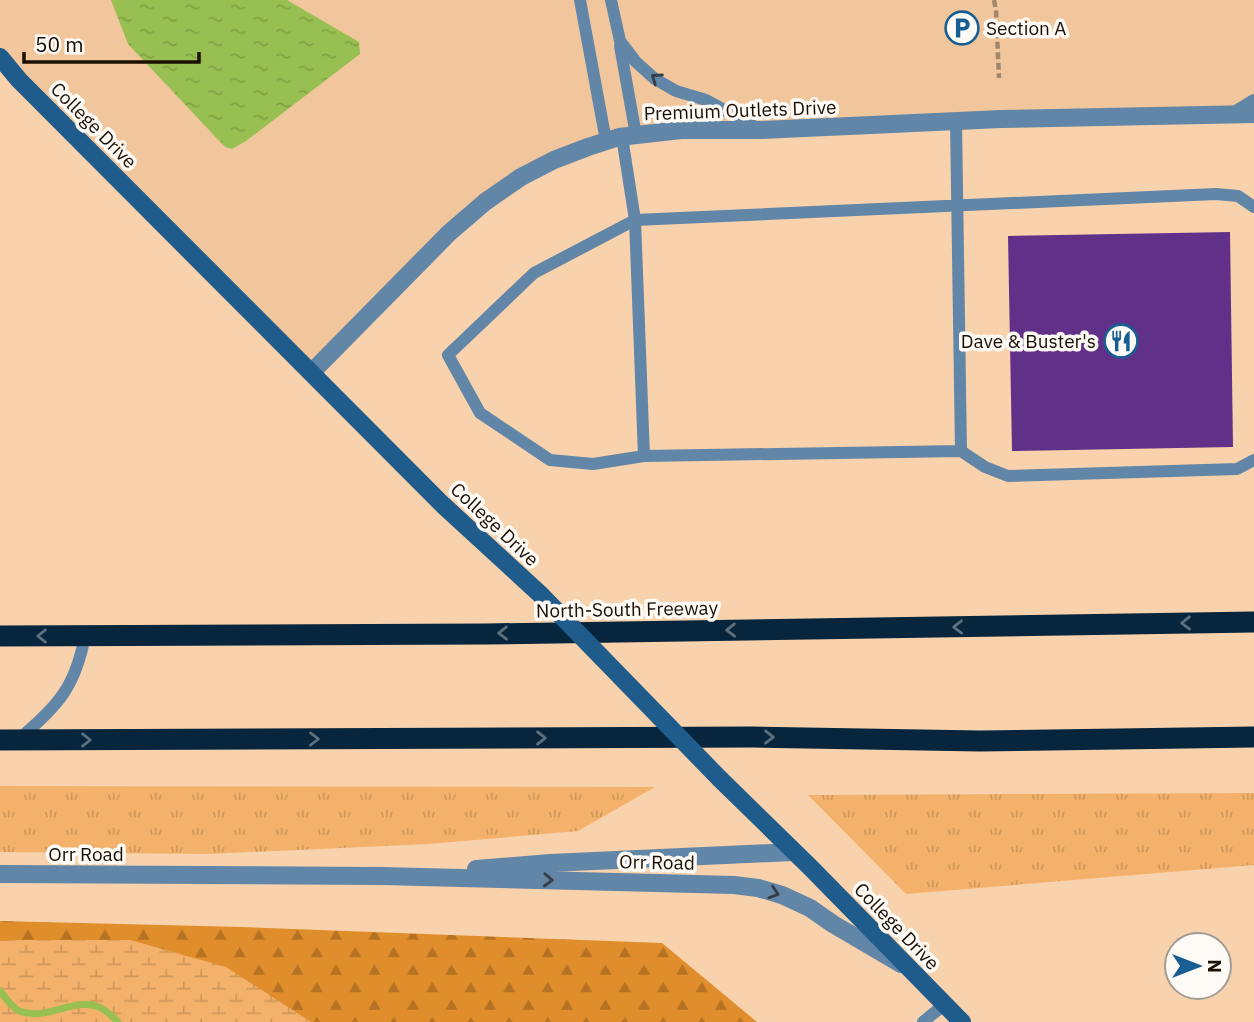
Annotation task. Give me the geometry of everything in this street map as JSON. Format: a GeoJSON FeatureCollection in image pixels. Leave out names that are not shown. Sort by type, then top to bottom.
{"type":"FeatureCollection","features":[{"type":"Feature","properties":{"kind":"highway","name":"North-South Freeway"},"geometry":{"type":"LineString","coordinates":[[0,636],[472,634],[1254,622]]}},
{"type":"Feature","properties":{"kind":"highway"},"geometry":{"type":"LineString","coordinates":[[9,740],[753,737],[980,741],[1254,737]]}},
{"type":"Feature","properties":{"kind":"main road","name":"College Drive"},"geometry":{"type":"LineString","coordinates":[[0,57],[19,80],[443,505],[541,595],[962,1022]]}},
{"type":"Feature","properties":{"kind":"street","name":"Premium Outlets Drive"},"geometry":{"type":"LineString","coordinates":[[312,372],[449,233],[485,202],[521,177],[554,160],[621,138],[681,130],[760,130],[956,121],[1254,114]]}},
{"type":"Feature","properties":{"kind":"street","name":"Orr Road"},"geometry":{"type":"LineString","coordinates":[[382,876],[550,863],[793,852]]}},
{"type":"Feature","properties":{"kind":"street","name":"Orr Road"},"geometry":{"type":"LineString","coordinates":[[0,874],[382,876],[734,885],[782,895],[810,908],[910,969]]}},
{"type":"Feature","properties":{"kind":"lane"},"geometry":{"type":"LineString","coordinates":[[580,0],[621,138],[635,220],[644,456]]}},
{"type":"Feature","properties":{"kind":"lane"},"geometry":{"type":"LineString","coordinates":[[611,0],[620,41],[621,138]]}},
{"type":"Feature","properties":{"kind":"lane"},"geometry":{"type":"LineString","coordinates":[[620,41],[636,62],[655,79],[676,91],[706,100],[760,130]]}},
{"type":"Feature","properties":{"kind":"lane"},"geometry":{"type":"LineString","coordinates":[[1231,114],[1254,100]]}},
{"type":"Feature","properties":{"kind":"lane"},"geometry":{"type":"LineString","coordinates":[[956,121],[961,451]]}},
{"type":"Feature","properties":{"kind":"lane"},"geometry":{"type":"LineString","coordinates":[[1254,207],[1238,196],[1216,194],[635,220],[534,274],[448,355],[480,413],[550,460],[593,464],[644,456],[961,451],[985,467],[1009,476],[1237,469],[1254,460]]}},
{"type":"Feature","properties":{"kind":"lane"},"geometry":{"type":"LineString","coordinates":[[9,740],[43,719],[58,703],[72,681],[81,657],[85,635]]}},
{"type":"Feature","properties":{"kind":"lane"},"geometry":{"type":"LineString","coordinates":[[923,1022],[945,1004]]}},
{"type":"Feature","properties":{"kind":"path"},"geometry":{"type":"LineString","coordinates":[[994,0],[999,78]]}},
{"type":"Feature","properties":{"kind":"shaded area"},"geometry":{"type":"Polygon","coordinates":[[[0,0],[1254,0],[1254,114],[646,133],[521,177],[312,372],[0,57],[0,0]]]}},
{"type":"Feature","properties":{"kind":"green space"},"geometry":{"type":"Polygon","coordinates":[[[0,786],[655,787],[578,831],[429,844],[209,854],[0,852],[0,786]]]}},
{"type":"Feature","properties":{"kind":"green space"},"geometry":{"type":"Polygon","coordinates":[[[1254,793],[1254,865],[906,894],[808,795],[1254,793]]]}},
{"type":"Feature","properties":{"kind":"green space"},"geometry":{"type":"Polygon","coordinates":[[[0,921],[662,943],[757,1022],[0,1022],[0,921]]]}},
{"type":"Feature","properties":{"kind":"green space"},"geometry":{"type":"Polygon","coordinates":[[[130,940],[226,967],[311,1022],[0,1022],[0,941],[130,940]]]}},
{"type":"Feature","properties":{"kind":"water"},"geometry":{"type":"Polygon","coordinates":[[[111,0],[287,0],[359,42],[360,54],[232,149],[225,147],[128,44],[111,0]]]}},
{"type":"Feature","properties":{"kind":"building","name":"Dave & Buster's"},"geometry":{"type":"Polygon","coordinates":[[[1230,232],[1233,447],[1012,451],[1008,236],[1230,232]]]}},
{"type":"Feature","properties":{"kind":"waterway"},"geometry":{"type":"LineString","coordinates":[[0,991],[19,1011],[41,1013],[91,1005],[103,1009],[118,1022]]}},
{"type":"Feature","properties":{"kind":"place","name":"Section A"},"geometry":{"type":"Point","coordinates":[962,28]}},
{"type":"Feature","properties":{"kind":"place","name":"Dave & Buster's"},"geometry":{"type":"Point","coordinates":[1121,341]}}]}
